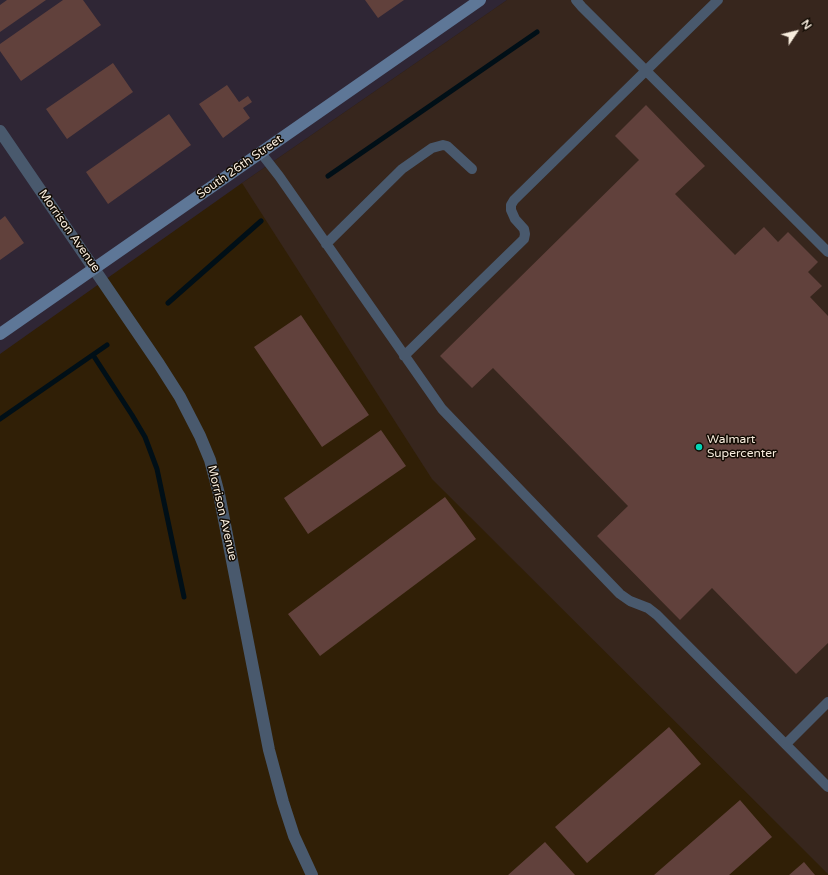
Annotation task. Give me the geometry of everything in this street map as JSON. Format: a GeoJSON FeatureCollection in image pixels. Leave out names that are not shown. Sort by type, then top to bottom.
{"type":"FeatureCollection","features":[{"type":"Feature","properties":{"kind":"street","name":"South 26th Street"},"geometry":{"type":"LineString","coordinates":[[0,334],[480,0]]}},
{"type":"Feature","properties":{"kind":"street","name":"Morrison Avenue"},"geometry":{"type":"LineString","coordinates":[[0,131],[95,268],[180,397],[194,422],[210,460],[219,494],[269,750],[294,836],[312,875]]}},
{"type":"Feature","properties":{"kind":"lane"},"geometry":{"type":"LineString","coordinates":[[576,0],[828,252]]}},
{"type":"Feature","properties":{"kind":"lane"},"geometry":{"type":"LineString","coordinates":[[404,356],[524,238],[524,229],[511,210],[511,205],[514,200],[718,0]]}},
{"type":"Feature","properties":{"kind":"lane"},"geometry":{"type":"LineString","coordinates":[[326,244],[402,169],[432,148],[442,145],[447,146],[472,169]]}},
{"type":"Feature","properties":{"kind":"lane"},"geometry":{"type":"LineString","coordinates":[[261,152],[442,409],[620,594],[630,601],[648,608],[657,615],[828,787]]}},
{"type":"Feature","properties":{"kind":"lane"},"geometry":{"type":"LineString","coordinates":[[786,744],[828,702]]}},
{"type":"Feature","properties":{"kind":"shaded area"},"geometry":{"type":"Polygon","coordinates":[[[0,0],[507,0],[242,183],[0,354],[0,0]]]}},
{"type":"Feature","properties":{"kind":"shaded area"},"geometry":{"type":"Polygon","coordinates":[[[507,0],[828,0],[828,874],[432,479],[242,183],[507,0]]]}},
{"type":"Feature","properties":{"kind":"building"},"geometry":{"type":"Polygon","coordinates":[[[7,0],[46,0],[0,32],[0,5],[7,0]]]}},
{"type":"Feature","properties":{"kind":"building"},"geometry":{"type":"Polygon","coordinates":[[[63,0],[83,0],[101,25],[21,81],[0,51],[0,44],[63,0]]]}},
{"type":"Feature","properties":{"kind":"building"},"geometry":{"type":"Polygon","coordinates":[[[365,0],[404,0],[378,18],[365,0]]]}},
{"type":"Feature","properties":{"kind":"building"},"geometry":{"type":"Polygon","coordinates":[[[113,63],[133,92],[67,139],[46,109],[113,63]]]}},
{"type":"Feature","properties":{"kind":"building"},"geometry":{"type":"Polygon","coordinates":[[[227,85],[239,102],[248,96],[252,102],[243,108],[250,118],[223,138],[199,104],[227,85]]]}},
{"type":"Feature","properties":{"kind":"building","name":"Walmart Supercenter"},"geometry":{"type":"Polygon","coordinates":[[[646,105],[705,166],[675,194],[735,255],[764,227],[778,242],[788,232],[818,262],[808,272],[822,286],[810,297],[828,316],[828,643],[796,674],[712,588],[680,620],[597,536],[628,506],[493,368],[472,388],[440,356],[639,160],[615,136],[646,105]]]}},
{"type":"Feature","properties":{"kind":"building"},"geometry":{"type":"Polygon","coordinates":[[[169,114],[191,145],[108,204],[86,172],[169,114]]]}},
{"type":"Feature","properties":{"kind":"building"},"geometry":{"type":"Polygon","coordinates":[[[5,216],[24,243],[0,260],[0,220],[5,216]]]}},
{"type":"Feature","properties":{"kind":"building"},"geometry":{"type":"Polygon","coordinates":[[[301,315],[369,415],[322,447],[254,347],[301,315]]]}},
{"type":"Feature","properties":{"kind":"building"},"geometry":{"type":"Polygon","coordinates":[[[381,430],[406,466],[308,534],[284,498],[381,430]]]}},
{"type":"Feature","properties":{"kind":"building"},"geometry":{"type":"Polygon","coordinates":[[[445,497],[476,539],[320,656],[288,614],[445,497]]]}},
{"type":"Feature","properties":{"kind":"building"},"geometry":{"type":"Polygon","coordinates":[[[669,727],[701,764],[587,863],[555,827],[669,727]]]}},
{"type":"Feature","properties":{"kind":"building"},"geometry":{"type":"Polygon","coordinates":[[[740,800],[772,837],[729,875],[654,875],[740,800]]]}},
{"type":"Feature","properties":{"kind":"building"},"geometry":{"type":"Polygon","coordinates":[[[545,842],[575,875],[508,875],[545,842]]]}},
{"type":"Feature","properties":{"kind":"building"},"geometry":{"type":"Polygon","coordinates":[[[804,862],[815,875],[789,875],[804,862]]]}},
{"type":"Feature","properties":{"kind":"waterway"},"geometry":{"type":"LineString","coordinates":[[328,176],[537,32]]}},
{"type":"Feature","properties":{"kind":"waterway"},"geometry":{"type":"LineString","coordinates":[[168,303],[261,221]]}},
{"type":"Feature","properties":{"kind":"waterway"},"geometry":{"type":"LineString","coordinates":[[0,419],[107,345]]}},
{"type":"Feature","properties":{"kind":"waterway"},"geometry":{"type":"LineString","coordinates":[[93,355],[145,437],[157,469],[184,597]]}},
{"type":"Feature","properties":{"kind":"place","name":"Walmart Supercenter"},"geometry":{"type":"Point","coordinates":[699,447]}}]}
